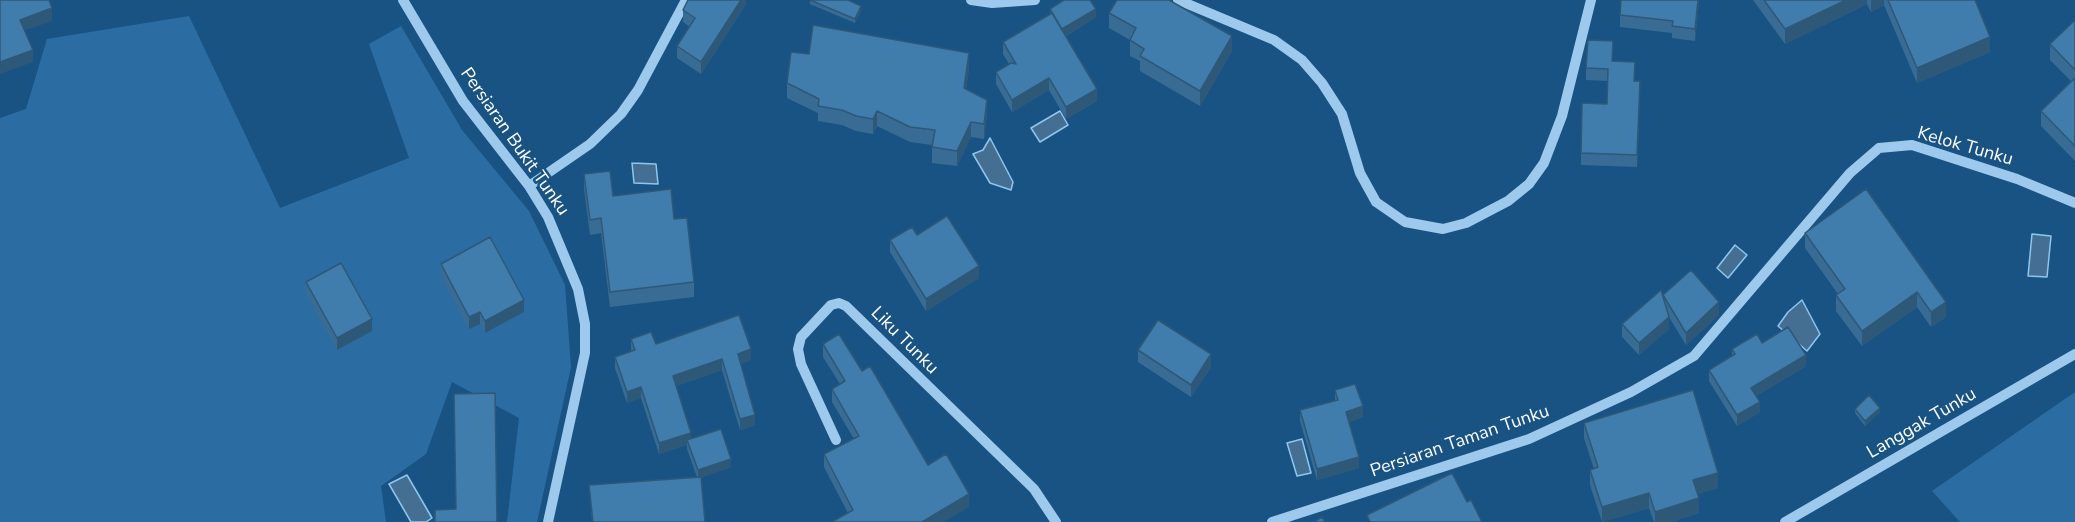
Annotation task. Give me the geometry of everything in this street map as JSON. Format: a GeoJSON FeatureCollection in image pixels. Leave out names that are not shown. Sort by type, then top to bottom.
{"type":"FeatureCollection","features":[{"type":"Feature","properties":{"kind":"street","name":"Persiaran Bukit Tunku"},"geometry":{"type":"LineString","coordinates":[[403,0],[463,101],[528,186],[557,235],[578,289],[585,324],[585,352],[548,522]]}},
{"type":"Feature","properties":{"kind":"street"},"geometry":{"type":"LineString","coordinates":[[528,186],[590,144],[621,114],[638,90],[686,0]]}},
{"type":"Feature","properties":{"kind":"street"},"geometry":{"type":"LineString","coordinates":[[971,0],[992,3],[1035,0]]}},
{"type":"Feature","properties":{"kind":"street"},"geometry":{"type":"LineString","coordinates":[[1178,0],[1274,40],[1302,60],[1322,83],[1342,114],[1360,172],[1376,202],[1405,222],[1443,229],[1466,223],[1508,201],[1529,184],[1544,164],[1562,116],[1591,0]]}},
{"type":"Feature","properties":{"kind":"street","name":"Kelok Tunku"},"geometry":{"type":"LineString","coordinates":[[1850,173],[1879,148],[1912,146],[2017,179],[2075,203]]}},
{"type":"Feature","properties":{"kind":"street","name":"Persiaran Taman Tunku"},"geometry":{"type":"LineString","coordinates":[[1272,522],[1529,439],[1631,392],[1694,356],[1850,173]]}},
{"type":"Feature","properties":{"kind":"street","name":"Liku Tunku"},"geometry":{"type":"LineString","coordinates":[[836,440],[801,364],[798,349],[801,338],[831,305],[839,303],[846,306],[1034,489],[1056,522]]}},
{"type":"Feature","properties":{"kind":"street","name":"Langgak Tunku"},"geometry":{"type":"LineString","coordinates":[[1785,522],[2075,354]]}},
{"type":"Feature","properties":{"kind":"shaded area"},"geometry":{"type":"Polygon","coordinates":[[[189,16],[280,208],[409,158],[369,44],[401,26],[462,130],[529,211],[565,285],[571,367],[537,522],[507,522],[519,418],[452,382],[426,454],[381,486],[386,522],[0,522],[0,118],[26,109],[47,39],[189,16]]]}},
{"type":"Feature","properties":{"kind":"shaded area"},"geometry":{"type":"Polygon","coordinates":[[[1060,111],[1068,125],[1040,142],[1031,128],[1060,111]]]}},
{"type":"Feature","properties":{"kind":"shaded area"},"geometry":{"type":"Polygon","coordinates":[[[990,138],[1013,182],[1011,190],[990,183],[973,154],[983,150],[990,138]]]}},
{"type":"Feature","properties":{"kind":"shaded area"},"geometry":{"type":"Polygon","coordinates":[[[632,163],[656,164],[658,184],[634,183],[632,163]]]}},
{"type":"Feature","properties":{"kind":"shaded area"},"geometry":{"type":"Polygon","coordinates":[[[2032,234],[2051,236],[2047,277],[2028,276],[2032,234]]]}},
{"type":"Feature","properties":{"kind":"shaded area"},"geometry":{"type":"Polygon","coordinates":[[[1735,245],[1747,255],[1728,278],[1717,268],[1735,245]]]}},
{"type":"Feature","properties":{"kind":"shaded area"},"geometry":{"type":"Polygon","coordinates":[[[1802,300],[1820,334],[1807,351],[1778,326],[1788,312],[1802,300]]]}},
{"type":"Feature","properties":{"kind":"shaded area"},"geometry":{"type":"Polygon","coordinates":[[[2075,392],[2075,522],[1960,522],[1932,491],[2075,392]]]}},
{"type":"Feature","properties":{"kind":"shaded area"},"geometry":{"type":"Polygon","coordinates":[[[1302,439],[1311,473],[1297,476],[1287,443],[1302,439]]]}},
{"type":"Feature","properties":{"kind":"shaded area"},"geometry":{"type":"Polygon","coordinates":[[[407,475],[432,518],[426,522],[411,522],[389,484],[407,475]]]}},
{"type":"Feature","properties":{"kind":"building"},"geometry":{"type":"Polygon","coordinates":[[[0,0],[49,0],[52,8],[20,20],[33,50],[0,62],[0,0]]]}},
{"type":"Feature","properties":{"kind":"building"},"geometry":{"type":"Polygon","coordinates":[[[688,0],[741,0],[701,62],[677,46],[695,18],[683,10],[688,0]]]}},
{"type":"Feature","properties":{"kind":"building"},"geometry":{"type":"Polygon","coordinates":[[[810,0],[848,0],[861,6],[855,19],[810,0]]]}},
{"type":"Feature","properties":{"kind":"building"},"geometry":{"type":"Polygon","coordinates":[[[1064,0],[1090,0],[1096,9],[1062,29],[1050,9],[1064,0]]]}},
{"type":"Feature","properties":{"kind":"building"},"geometry":{"type":"Polygon","coordinates":[[[1117,0],[1169,0],[1232,36],[1200,91],[1140,56],[1144,49],[1130,40],[1136,28],[1109,13],[1117,0]]]}},
{"type":"Feature","properties":{"kind":"building"},"geometry":{"type":"Polygon","coordinates":[[[1621,0],[1698,0],[1695,29],[1672,26],[1673,21],[1620,15],[1621,0]]]}},
{"type":"Feature","properties":{"kind":"building"},"geometry":{"type":"Polygon","coordinates":[[[1764,0],[1846,0],[1785,29],[1764,0]]]}},
{"type":"Feature","properties":{"kind":"building"},"geometry":{"type":"Polygon","coordinates":[[[1888,0],[1975,0],[1990,37],[1917,68],[1888,0]]]}},
{"type":"Feature","properties":{"kind":"building"},"geometry":{"type":"Polygon","coordinates":[[[1052,13],[1097,89],[1066,107],[1049,78],[1012,100],[996,72],[1011,63],[1016,64],[1003,42],[1052,13]]]}},
{"type":"Feature","properties":{"kind":"building"},"geometry":{"type":"Polygon","coordinates":[[[2075,20],[2075,70],[2050,44],[2075,20]]]}},
{"type":"Feature","properties":{"kind":"building"},"geometry":{"type":"Polygon","coordinates":[[[813,25],[969,53],[964,88],[987,100],[984,124],[971,122],[957,151],[932,147],[935,130],[910,127],[877,111],[873,119],[818,106],[819,99],[787,83],[791,52],[809,54],[813,25]]]}},
{"type":"Feature","properties":{"kind":"building"},"geometry":{"type":"Polygon","coordinates":[[[1588,40],[1613,41],[1612,61],[1635,62],[1634,81],[1640,81],[1637,155],[1581,153],[1582,103],[1607,104],[1608,69],[1586,68],[1588,40]]]}},
{"type":"Feature","properties":{"kind":"building"},"geometry":{"type":"Polygon","coordinates":[[[2075,78],[2075,146],[2041,111],[2075,78]]]}},
{"type":"Feature","properties":{"kind":"building"},"geometry":{"type":"Polygon","coordinates":[[[610,171],[613,196],[671,189],[674,219],[687,218],[694,282],[610,292],[601,218],[590,220],[584,174],[610,171]]]}},
{"type":"Feature","properties":{"kind":"building"},"geometry":{"type":"Polygon","coordinates":[[[1866,189],[1946,302],[1931,312],[1917,292],[1862,331],[1836,295],[1845,289],[1805,233],[1866,189]]]}},
{"type":"Feature","properties":{"kind":"building"},"geometry":{"type":"Polygon","coordinates":[[[947,216],[979,266],[926,299],[890,240],[912,227],[917,235],[947,216]]]}},
{"type":"Feature","properties":{"kind":"building"},"geometry":{"type":"Polygon","coordinates":[[[490,237],[524,300],[485,321],[480,312],[469,317],[441,264],[490,237]]]}},
{"type":"Feature","properties":{"kind":"building"},"geometry":{"type":"Polygon","coordinates":[[[341,263],[372,319],[337,338],[306,282],[341,263]]]}},
{"type":"Feature","properties":{"kind":"building"},"geometry":{"type":"Polygon","coordinates":[[[1691,270],[1719,302],[1686,333],[1663,295],[1691,270]]]}},
{"type":"Feature","properties":{"kind":"building"},"geometry":{"type":"Polygon","coordinates":[[[1661,290],[1669,317],[1639,343],[1622,324],[1661,290]]]}},
{"type":"Feature","properties":{"kind":"building"},"geometry":{"type":"Polygon","coordinates":[[[739,315],[751,349],[738,354],[755,415],[740,419],[722,359],[673,376],[691,433],[659,443],[641,387],[627,392],[615,357],[635,350],[631,339],[651,332],[656,344],[739,315]]]}},
{"type":"Feature","properties":{"kind":"building"},"geometry":{"type":"Polygon","coordinates":[[[1158,320],[1211,354],[1191,385],[1138,350],[1158,320]]]}},
{"type":"Feature","properties":{"kind":"building"},"geometry":{"type":"Polygon","coordinates":[[[1788,327],[1806,355],[1751,388],[1760,402],[1737,415],[1709,370],[1735,354],[1732,349],[1757,334],[1762,343],[1788,327]]]}},
{"type":"Feature","properties":{"kind":"building"},"geometry":{"type":"Polygon","coordinates":[[[839,334],[862,371],[870,366],[928,465],[946,454],[969,494],[922,522],[832,522],[853,510],[824,454],[859,436],[832,389],[845,381],[823,344],[839,334]]]}},
{"type":"Feature","properties":{"kind":"building"},"geometry":{"type":"Polygon","coordinates":[[[1355,384],[1363,406],[1346,412],[1359,457],[1317,469],[1300,410],[1338,400],[1335,390],[1355,384]]]}},
{"type":"Feature","properties":{"kind":"building"},"geometry":{"type":"Polygon","coordinates":[[[1693,390],[1718,473],[1693,480],[1699,498],[1655,512],[1649,493],[1602,507],[1590,470],[1598,467],[1584,423],[1693,390]]]}},
{"type":"Feature","properties":{"kind":"building"},"geometry":{"type":"Polygon","coordinates":[[[495,393],[497,522],[435,522],[435,510],[456,509],[454,394],[495,393]]]}},
{"type":"Feature","properties":{"kind":"building"},"geometry":{"type":"Polygon","coordinates":[[[1869,395],[1880,408],[1865,421],[1855,409],[1869,395]]]}},
{"type":"Feature","properties":{"kind":"building"},"geometry":{"type":"Polygon","coordinates":[[[721,429],[731,459],[698,470],[687,440],[721,429]]]}},
{"type":"Feature","properties":{"kind":"building"},"geometry":{"type":"Polygon","coordinates":[[[1452,473],[1467,502],[1471,500],[1482,522],[1370,522],[1367,515],[1452,473]]]}},
{"type":"Feature","properties":{"kind":"building"},"geometry":{"type":"Polygon","coordinates":[[[701,477],[705,522],[593,522],[589,485],[701,477]]]}},
{"type":"Feature","properties":{"kind":"building"},"geometry":{"type":"Polygon","coordinates":[[[1322,517],[1325,522],[1314,522],[1322,517]]]}}]}
